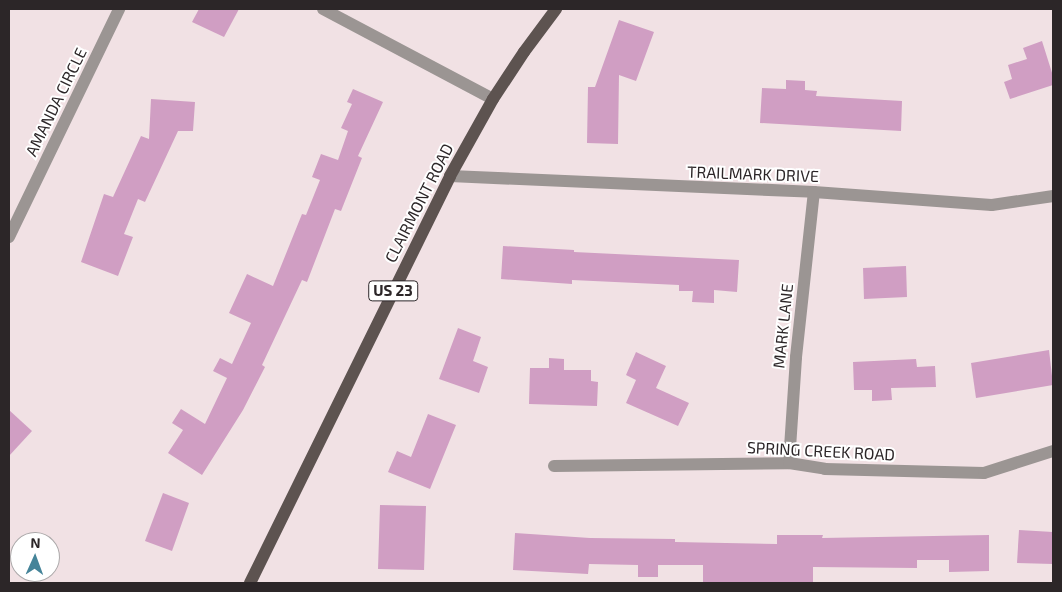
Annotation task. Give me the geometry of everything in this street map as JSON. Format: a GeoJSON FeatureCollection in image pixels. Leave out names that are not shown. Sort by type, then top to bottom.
{"type":"FeatureCollection","features":[{"type":"Feature","properties":{"kind":"main road","name":"CLAIRMONT ROAD"},"geometry":{"type":"LineString","coordinates":[[250,583],[450,176],[493,99],[556,9]]}},
{"type":"Feature","properties":{"kind":"street","name":"AMANDA CIRCLE"},"geometry":{"type":"LineString","coordinates":[[9,237],[119,9]]}},
{"type":"Feature","properties":{"kind":"street"},"geometry":{"type":"LineString","coordinates":[[323,9],[493,99]]}},
{"type":"Feature","properties":{"kind":"street","name":"TRAILMARK DRIVE"},"geometry":{"type":"LineString","coordinates":[[450,176],[814,192],[992,205],[1053,196]]}},
{"type":"Feature","properties":{"kind":"street","name":"MARK LANE"},"geometry":{"type":"LineString","coordinates":[[789,463],[796,357],[814,192]]}},
{"type":"Feature","properties":{"kind":"street","name":"SPRING CREEK ROAD"},"geometry":{"type":"LineString","coordinates":[[554,466],[789,463],[825,469],[984,474],[1053,451]]}},
{"type":"Feature","properties":{"kind":"building"},"geometry":{"type":"Polygon","coordinates":[[[199,9],[239,9],[224,37],[192,22],[199,9]]]}},
{"type":"Feature","properties":{"kind":"building"},"geometry":{"type":"Polygon","coordinates":[[[619,20],[654,32],[636,81],[619,75],[618,144],[587,143],[588,87],[595,87],[619,20]]]}},
{"type":"Feature","properties":{"kind":"building"},"geometry":{"type":"Polygon","coordinates":[[[1042,41],[1053,76],[1053,85],[1010,99],[1004,82],[1012,79],[1008,65],[1027,59],[1023,48],[1042,41]]]}},
{"type":"Feature","properties":{"kind":"building"},"geometry":{"type":"Polygon","coordinates":[[[786,80],[805,81],[805,90],[817,91],[816,96],[902,101],[901,131],[760,123],[762,88],[786,89],[786,80]]]}},
{"type":"Feature","properties":{"kind":"building"},"geometry":{"type":"Polygon","coordinates":[[[353,89],[383,102],[358,156],[362,158],[341,211],[335,209],[307,282],[302,280],[262,365],[265,367],[243,410],[202,475],[168,453],[183,430],[172,423],[181,409],[205,424],[227,378],[213,371],[220,358],[232,364],[251,323],[229,313],[247,274],[273,286],[302,214],[306,215],[320,180],[312,177],[321,154],[338,160],[348,131],[341,128],[352,104],[347,102],[353,89]]]}},
{"type":"Feature","properties":{"kind":"building"},"geometry":{"type":"Polygon","coordinates":[[[151,99],[195,102],[193,131],[178,131],[145,202],[138,199],[124,234],[133,237],[118,276],[81,262],[104,194],[113,197],[141,136],[149,139],[151,99]]]}},
{"type":"Feature","properties":{"kind":"building"},"geometry":{"type":"Polygon","coordinates":[[[503,246],[574,250],[574,252],[739,260],[737,292],[714,290],[714,303],[692,302],[693,291],[679,291],[679,285],[572,280],[572,284],[501,279],[503,246]]]}},
{"type":"Feature","properties":{"kind":"building"},"geometry":{"type":"Polygon","coordinates":[[[906,266],[907,297],[864,299],[863,268],[906,266]]]}},
{"type":"Feature","properties":{"kind":"building"},"geometry":{"type":"Polygon","coordinates":[[[458,328],[481,337],[473,361],[488,367],[479,393],[439,379],[458,328]]]}},
{"type":"Feature","properties":{"kind":"building"},"geometry":{"type":"Polygon","coordinates":[[[1049,350],[1053,385],[976,398],[971,363],[1049,350]]]}},
{"type":"Feature","properties":{"kind":"building"},"geometry":{"type":"Polygon","coordinates":[[[636,352],[666,366],[656,388],[689,403],[678,426],[626,403],[636,380],[626,375],[636,352]]]}},
{"type":"Feature","properties":{"kind":"building"},"geometry":{"type":"Polygon","coordinates":[[[549,358],[564,359],[564,370],[591,370],[591,381],[598,382],[597,406],[529,404],[530,368],[549,368],[549,358]]]}},
{"type":"Feature","properties":{"kind":"building"},"geometry":{"type":"Polygon","coordinates":[[[916,359],[917,367],[935,366],[936,387],[891,388],[892,400],[872,401],[872,390],[854,390],[853,362],[916,359]]]}},
{"type":"Feature","properties":{"kind":"building"},"geometry":{"type":"Polygon","coordinates":[[[9,410],[32,431],[9,456],[9,410]]]}},
{"type":"Feature","properties":{"kind":"building"},"geometry":{"type":"Polygon","coordinates":[[[428,414],[456,425],[430,489],[388,472],[397,451],[411,457],[428,414]]]}},
{"type":"Feature","properties":{"kind":"building"},"geometry":{"type":"Polygon","coordinates":[[[163,493],[189,503],[172,551],[145,541],[163,493]]]}},
{"type":"Feature","properties":{"kind":"building"},"geometry":{"type":"Polygon","coordinates":[[[380,505],[426,506],[424,570],[378,569],[380,505]]]}},
{"type":"Feature","properties":{"kind":"building"},"geometry":{"type":"Polygon","coordinates":[[[1019,530],[1053,532],[1053,564],[1017,563],[1019,530]]]}},
{"type":"Feature","properties":{"kind":"building"},"geometry":{"type":"Polygon","coordinates":[[[515,533],[590,538],[675,539],[675,542],[777,544],[777,535],[823,535],[822,538],[989,535],[989,571],[949,572],[949,560],[917,560],[917,568],[813,567],[813,583],[703,583],[703,565],[658,565],[658,577],[638,577],[638,565],[589,564],[588,574],[513,570],[515,533]]]}}]}
